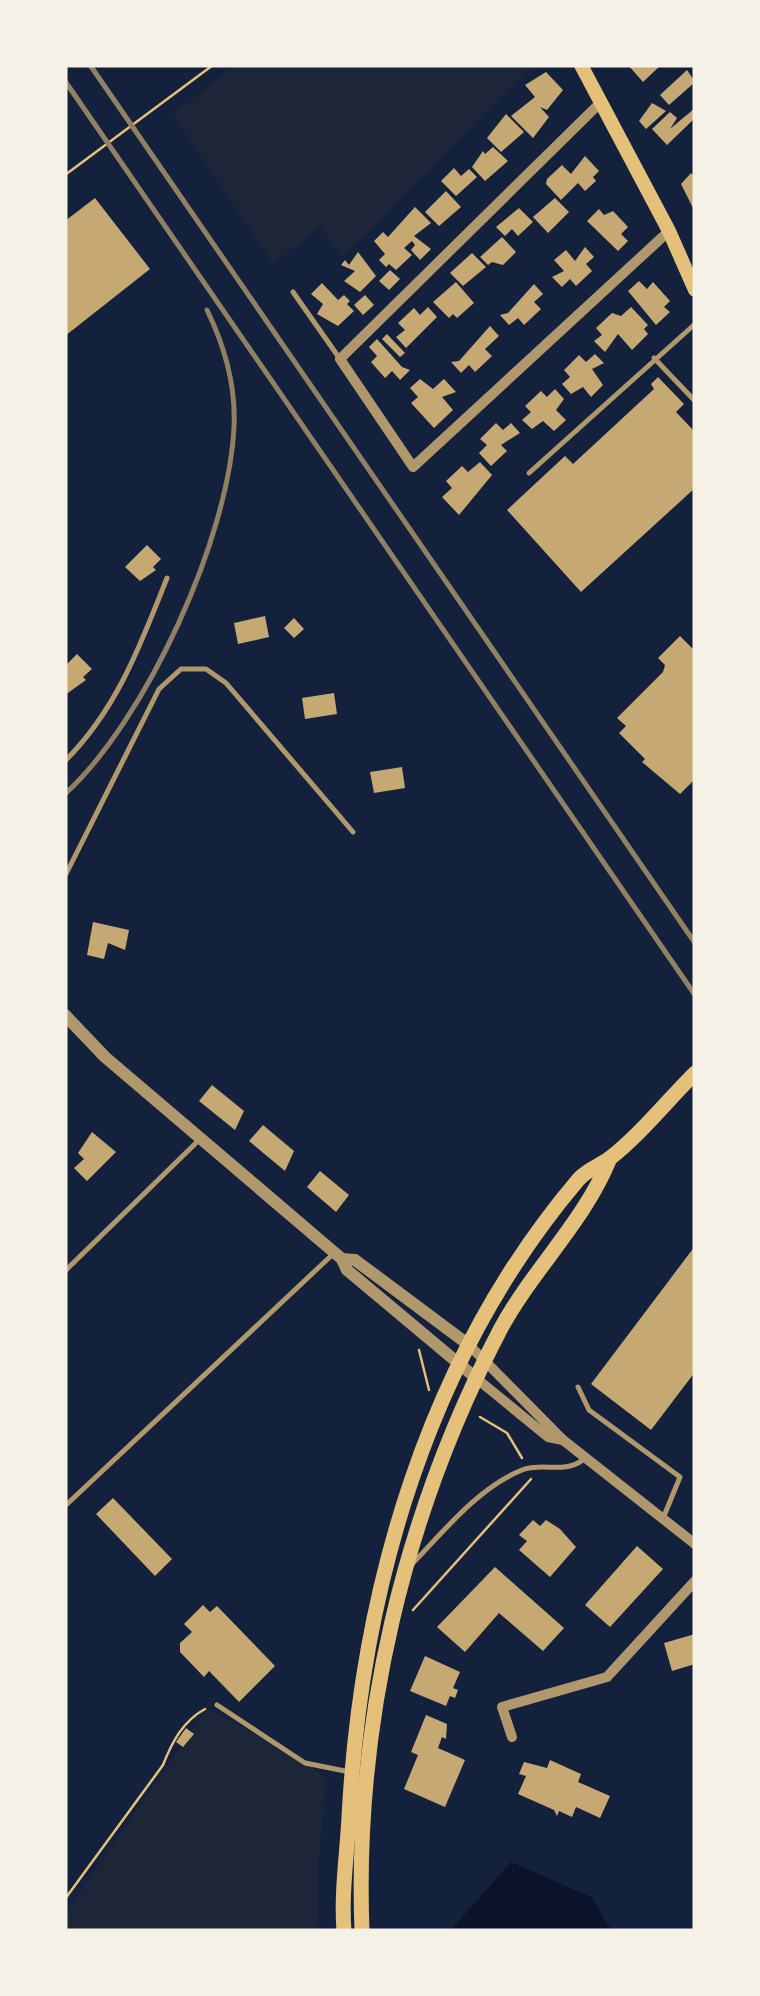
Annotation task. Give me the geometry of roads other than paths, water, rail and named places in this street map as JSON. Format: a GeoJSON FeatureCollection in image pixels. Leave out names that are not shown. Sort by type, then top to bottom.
{"type":"FeatureCollection","features":[{"type":"Feature","properties":{"kind":"main road"},"geometry":{"type":"LineString","coordinates":[[581,65],[669,230],[695,290]]}},
{"type":"Feature","properties":{"kind":"main road"},"geometry":{"type":"LineString","coordinates":[[344,1931],[351,1772],[374,1618],[402,1506],[459,1363],[533,1238],[581,1176],[610,1158],[695,1073]]}},
{"type":"Feature","properties":{"kind":"main road"},"geometry":{"type":"LineString","coordinates":[[362,1931],[370,1744],[385,1649],[437,1470],[476,1378],[524,1289],[600,1184],[610,1158]]}},
{"type":"Feature","properties":{"kind":"street"},"geometry":{"type":"LineString","coordinates":[[599,104],[340,360],[414,468],[669,230]]}},
{"type":"Feature","properties":{"kind":"street"},"geometry":{"type":"LineString","coordinates":[[65,1016],[106,1058],[338,1256],[347,1270],[548,1437],[563,1440]]}},
{"type":"Feature","properties":{"kind":"street"},"geometry":{"type":"LineString","coordinates":[[338,1256],[356,1260],[469,1345],[563,1440],[695,1544]]}},
{"type":"Feature","properties":{"kind":"street"},"geometry":{"type":"LineString","coordinates":[[512,1737],[502,1707],[607,1677],[695,1581]]}},
{"type":"Feature","properties":{"kind":"lane"},"geometry":{"type":"LineString","coordinates":[[292,292],[340,360]]}},
{"type":"Feature","properties":{"kind":"lane"},"geometry":{"type":"LineString","coordinates":[[529,473],[695,324]]}},
{"type":"Feature","properties":{"kind":"lane"},"geometry":{"type":"LineString","coordinates":[[654,358],[695,401]]}},
{"type":"Feature","properties":{"kind":"lane"},"geometry":{"type":"LineString","coordinates":[[65,761],[86,739],[124,684],[167,578]]}},
{"type":"Feature","properties":{"kind":"lane"},"geometry":{"type":"LineString","coordinates":[[65,876],[160,689],[181,669],[206,669],[226,684],[352,832]]}},
{"type":"Feature","properties":{"kind":"lane"},"geometry":{"type":"LineString","coordinates":[[65,1271],[202,1138]]}},
{"type":"Feature","properties":{"kind":"lane"},"geometry":{"type":"LineString","coordinates":[[65,1506],[338,1256]]}},
{"type":"Feature","properties":{"kind":"lane"},"geometry":{"type":"LineString","coordinates":[[578,1387],[589,1410],[680,1477],[662,1519]]}},
{"type":"Feature","properties":{"kind":"lane"},"geometry":{"type":"LineString","coordinates":[[404,1573],[491,1487],[527,1468],[567,1468],[587,1457]]}},
{"type":"Feature","properties":{"kind":"lane"},"geometry":{"type":"LineString","coordinates":[[217,1705],[305,1764],[351,1772]]}},
{"type":"Feature","properties":{"kind":"railway"},"geometry":{"type":"LineString","coordinates":[[90,65],[695,943]]}},
{"type":"Feature","properties":{"kind":"railway"},"geometry":{"type":"LineString","coordinates":[[65,81],[695,995]]}},
{"type":"Feature","properties":{"kind":"railway"},"geometry":{"type":"LineString","coordinates":[[65,794],[96,761],[153,674],[200,572],[217,520],[229,471],[234,412],[228,367],[207,310]]}}]}
